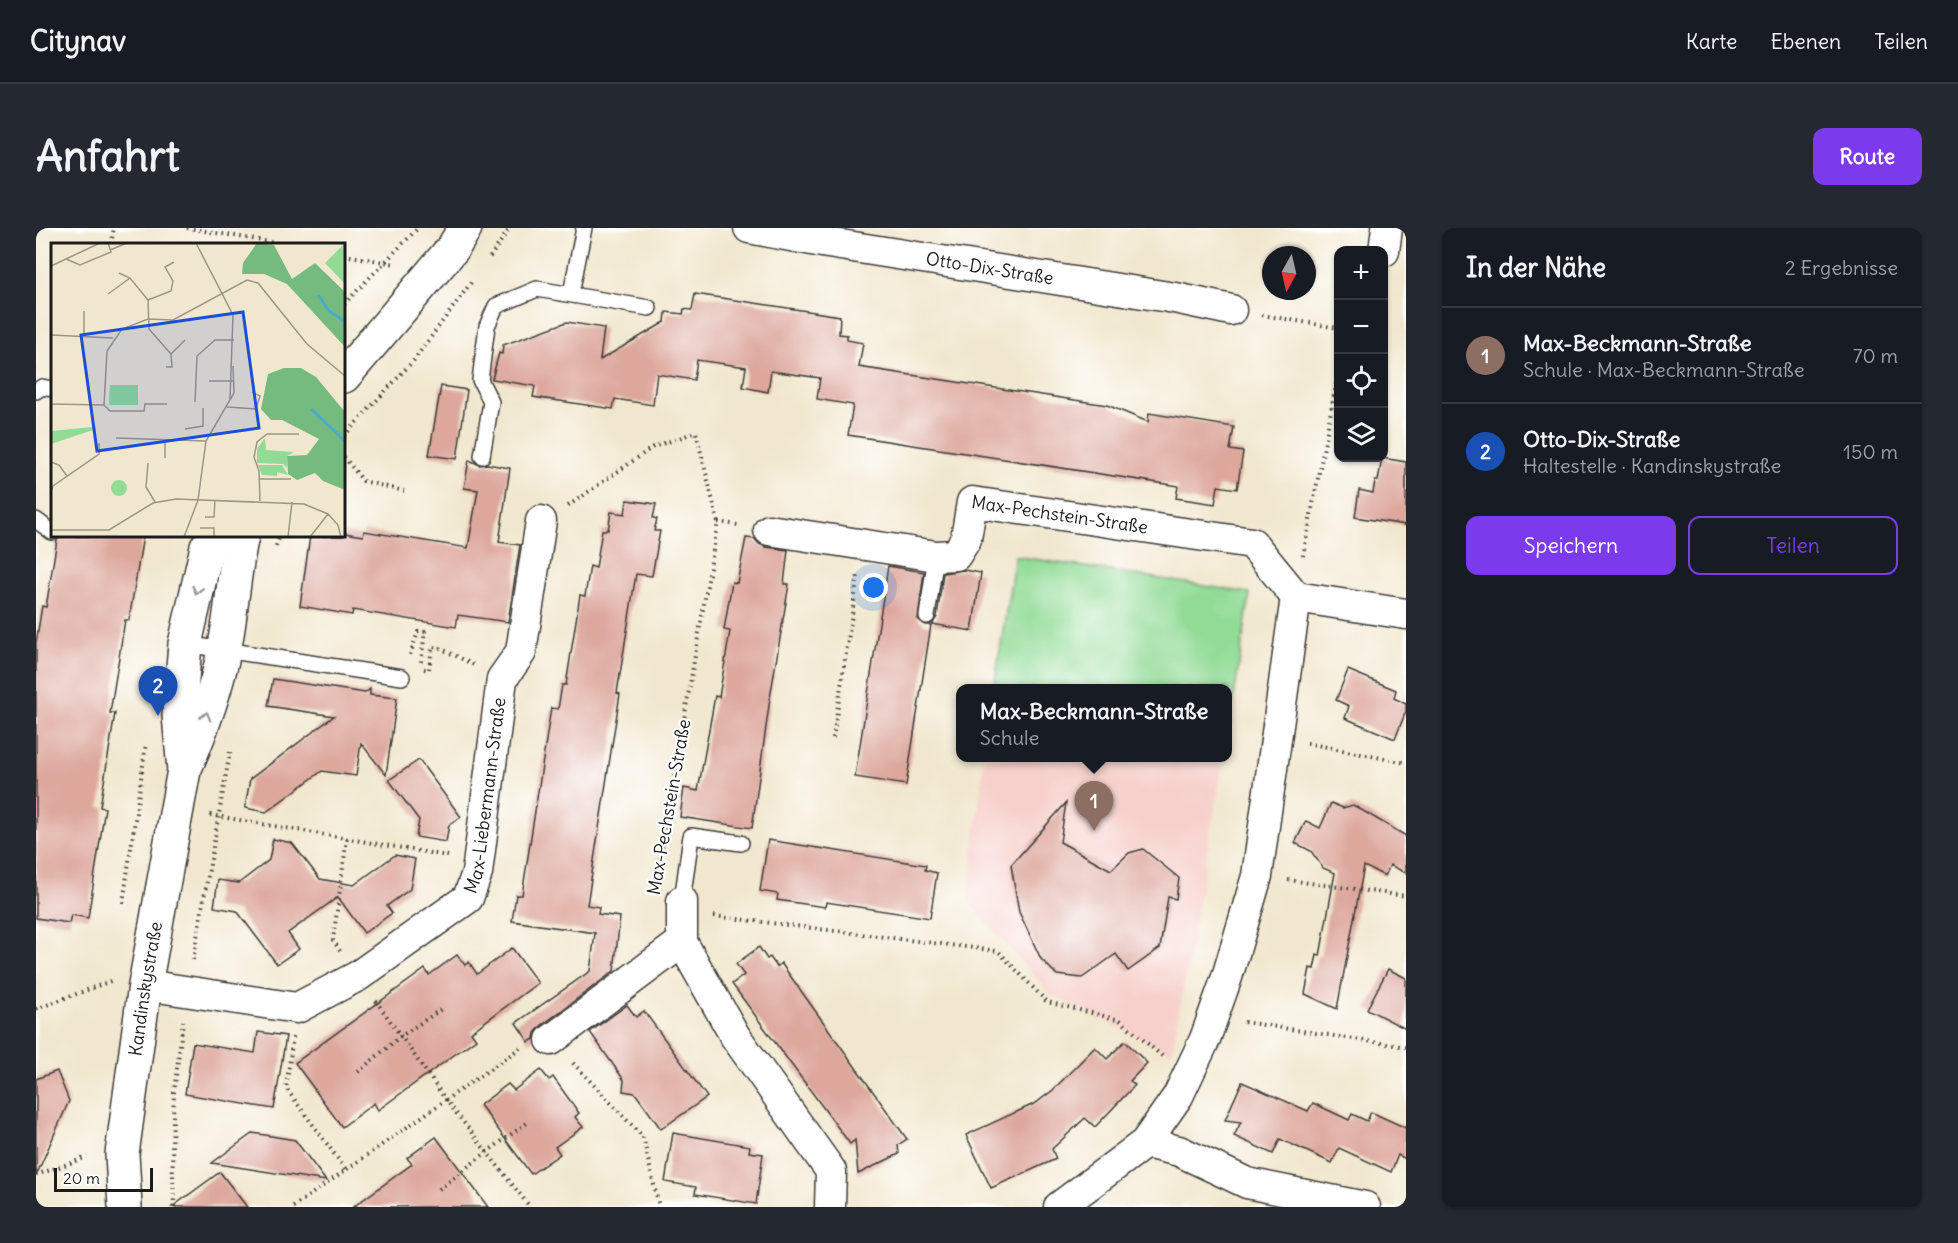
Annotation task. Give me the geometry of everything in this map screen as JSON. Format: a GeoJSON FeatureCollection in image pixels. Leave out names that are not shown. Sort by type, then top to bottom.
{"type":"FeatureCollection","features":[{"type":"Feature","properties":{"kind":"street"},"geometry":{"type":"LineString","coordinates":[[345,375],[453,248],[465,228]]}},
{"type":"Feature","properties":{"kind":"street","name":"Otto-Dix-Straße"},"geometry":{"type":"LineString","coordinates":[[749,228],[829,235],[1231,310]]}},
{"type":"Feature","properties":{"kind":"street"},"geometry":{"type":"LineString","coordinates":[[1384,246],[1387,228]]}},
{"type":"Feature","properties":{"kind":"street","name":"Max-Pechstein-Straße"},"geometry":{"type":"LineString","coordinates":[[769,530],[936,556],[956,555],[966,539],[972,502],[1252,543],[1296,597]]}},
{"type":"Feature","properties":{"kind":"street","name":"Max-Liebermann-Straße"},"geometry":{"type":"LineString","coordinates":[[145,985],[297,1008],[358,976],[468,898],[477,873],[502,679],[521,652],[541,522]]}},
{"type":"Feature","properties":{"kind":"street","name":"Kandinskystraße"},"geometry":{"type":"LineString","coordinates":[[125,1207],[122,1154],[145,985],[184,770],[180,715],[185,644],[207,547],[214,537]]}},
{"type":"Feature","properties":{"kind":"street","name":"Kandinskystraße"},"geometry":{"type":"LineString","coordinates":[[184,770],[201,734],[224,651],[235,564],[242,537]]}},
{"type":"Feature","properties":{"kind":"street"},"geometry":{"type":"LineString","coordinates":[[1059,1207],[1145,1143],[1178,1096],[1213,1017],[1257,876],[1296,597],[1406,614]]}},
{"type":"Feature","properties":{"kind":"street"},"geometry":{"type":"LineString","coordinates":[[681,906],[682,942],[735,1036],[831,1171],[830,1207]]}},
{"type":"Feature","properties":{"kind":"street"},"geometry":{"type":"LineString","coordinates":[[551,1040],[682,942]]}},
{"type":"Feature","properties":{"kind":"street"},"geometry":{"type":"LineString","coordinates":[[1145,1143],[1179,1151],[1247,1184],[1365,1207]]}},
{"type":"Feature","properties":{"kind":"lane"},"geometry":{"type":"LineString","coordinates":[[572,294],[584,228]]}},
{"type":"Feature","properties":{"kind":"lane"},"geometry":{"type":"LineString","coordinates":[[482,456],[491,402],[480,380],[487,326],[496,306],[537,290],[649,308]]}},
{"type":"Feature","properties":{"kind":"lane"},"geometry":{"type":"LineString","coordinates":[[36,392],[42,387],[51,389]]}},
{"type":"Feature","properties":{"kind":"lane"},"geometry":{"type":"LineString","coordinates":[[36,520],[51,531]]}},
{"type":"Feature","properties":{"kind":"lane"},"geometry":{"type":"LineString","coordinates":[[927,616],[936,556]]}},
{"type":"Feature","properties":{"kind":"lane"},"geometry":{"type":"LineString","coordinates":[[185,644],[402,678]]}},
{"type":"Feature","properties":{"kind":"lane"},"geometry":{"type":"LineString","coordinates":[[681,906],[691,836],[741,843]]}},
{"type":"Feature","properties":{"kind":"path"},"geometry":{"type":"LineString","coordinates":[[111,243],[114,228]]}},
{"type":"Feature","properties":{"kind":"path"},"geometry":{"type":"LineString","coordinates":[[187,228],[275,243]]}},
{"type":"Feature","properties":{"kind":"path"},"geometry":{"type":"LineString","coordinates":[[345,303],[418,228]]}},
{"type":"Feature","properties":{"kind":"path"},"geometry":{"type":"LineString","coordinates":[[486,262],[510,228]]}},
{"type":"Feature","properties":{"kind":"path"},"geometry":{"type":"LineString","coordinates":[[345,255],[433,270]]}},
{"type":"Feature","properties":{"kind":"path"},"geometry":{"type":"LineString","coordinates":[[345,435],[414,360],[473,279]]}},
{"type":"Feature","properties":{"kind":"path"},"geometry":{"type":"LineString","coordinates":[[1231,310],[1334,327]]}},
{"type":"Feature","properties":{"kind":"path"},"geometry":{"type":"LineString","coordinates":[[1296,597],[1334,395]]}},
{"type":"Feature","properties":{"kind":"path","name":"Max-Pechstein-Straße"},"geometry":{"type":"LineString","coordinates":[[541,522],[580,500],[653,447],[696,432],[718,522],[655,883]]}},
{"type":"Feature","properties":{"kind":"path"},"geometry":{"type":"LineString","coordinates":[[345,458],[363,481],[404,490]]}},
{"type":"Feature","properties":{"kind":"path"},"geometry":{"type":"LineString","coordinates":[[275,550],[280,537]]}},
{"type":"Feature","properties":{"kind":"path"},"geometry":{"type":"LineString","coordinates":[[833,738],[863,544]]}},
{"type":"Feature","properties":{"kind":"path"},"geometry":{"type":"LineString","coordinates":[[402,678],[418,632],[425,632],[423,648]]}},
{"type":"Feature","properties":{"kind":"path"},"geometry":{"type":"LineString","coordinates":[[429,663],[432,647],[440,648],[502,679]]}},
{"type":"Feature","properties":{"kind":"path"},"geometry":{"type":"LineString","coordinates":[[122,910],[147,735]]}},
{"type":"Feature","properties":{"kind":"path"},"geometry":{"type":"LineString","coordinates":[[1275,738],[1406,763]]}},
{"type":"Feature","properties":{"kind":"path"},"geometry":{"type":"LineString","coordinates":[[174,1207],[172,1146],[174,1092],[187,991],[231,747]]}},
{"type":"Feature","properties":{"kind":"path"},"geometry":{"type":"LineString","coordinates":[[177,809],[478,861]]}},
{"type":"Feature","properties":{"kind":"path"},"geometry":{"type":"LineString","coordinates":[[333,940],[347,838]]}},
{"type":"Feature","properties":{"kind":"path"},"geometry":{"type":"LineString","coordinates":[[1257,876],[1406,896]]}},
{"type":"Feature","properties":{"kind":"path"},"geometry":{"type":"LineString","coordinates":[[681,906],[998,951],[1047,1002],[1120,1020],[1188,1076]]}},
{"type":"Feature","properties":{"kind":"path"},"geometry":{"type":"LineString","coordinates":[[36,1009],[112,981],[110,992]]}},
{"type":"Feature","properties":{"kind":"path"},"geometry":{"type":"LineString","coordinates":[[358,1072],[401,1036],[443,1008]]}},
{"type":"Feature","properties":{"kind":"path"},"geometry":{"type":"LineString","coordinates":[[384,1012],[446,1100],[530,1207]]}},
{"type":"Feature","properties":{"kind":"path"},"geometry":{"type":"LineString","coordinates":[[1213,1017],[1406,1047]]}},
{"type":"Feature","properties":{"kind":"path"},"geometry":{"type":"LineString","coordinates":[[293,1207],[520,1048],[551,1040],[643,1137],[659,1207]]}},
{"type":"Feature","properties":{"kind":"path"},"geometry":{"type":"LineString","coordinates":[[292,1042],[286,1088],[346,1170]]}},
{"type":"Feature","properties":{"kind":"path"},"geometry":{"type":"LineString","coordinates":[[439,1189],[527,1123]]}},
{"type":"Feature","properties":{"kind":"path"},"geometry":{"type":"LineString","coordinates":[[88,1167],[89,1146]]}},
{"type":"Feature","properties":{"kind":"path"},"geometry":{"type":"LineString","coordinates":[[36,1175],[87,1157]]}},
{"type":"Feature","properties":{"kind":"shaded area"},"geometry":{"type":"Polygon","coordinates":[[[984,762],[1223,762],[1172,1053],[1050,994],[968,901],[984,762]]]}},
{"type":"Feature","properties":{"kind":"green space"},"geometry":{"type":"Polygon","coordinates":[[[1015,556],[1250,593],[1232,709],[1232,684],[995,684],[1015,556]]]}},
{"type":"Feature","properties":{"kind":"building"},"geometry":{"type":"Polygon","coordinates":[[[695,294],[840,316],[839,334],[847,335],[847,340],[863,343],[859,367],[1107,405],[1148,422],[1149,413],[1234,427],[1230,450],[1243,452],[1237,489],[1218,486],[1215,504],[1176,498],[1178,486],[848,435],[853,405],[817,399],[820,378],[771,371],[768,392],[743,387],[746,367],[697,360],[694,380],[657,374],[653,405],[615,399],[613,409],[533,397],[535,386],[492,379],[499,353],[502,354],[503,345],[567,322],[604,328],[600,360],[665,322],[666,312],[683,314],[684,309],[692,310],[695,294]]]}},
{"type":"Feature","properties":{"kind":"building"},"geometry":{"type":"Polygon","coordinates":[[[441,386],[467,390],[457,459],[429,455],[441,386]]]}},
{"type":"Feature","properties":{"kind":"building"},"geometry":{"type":"Polygon","coordinates":[[[1388,459],[1406,462],[1406,525],[1355,517],[1359,490],[1373,493],[1375,481],[1378,481],[1381,462],[1388,462],[1388,459]]]}},
{"type":"Feature","properties":{"kind":"building"},"geometry":{"type":"Polygon","coordinates":[[[469,460],[480,465],[510,468],[499,542],[520,545],[508,622],[458,615],[456,627],[353,610],[352,615],[300,606],[310,537],[345,537],[345,533],[363,536],[364,531],[468,548],[478,490],[464,488],[469,460]]]}},
{"type":"Feature","properties":{"kind":"building"},"geometry":{"type":"Polygon","coordinates":[[[627,500],[656,504],[653,518],[657,519],[654,531],[660,531],[652,576],[636,574],[587,905],[599,907],[598,914],[620,917],[614,971],[541,1026],[535,1033],[534,1039],[529,1042],[516,1023],[590,971],[595,933],[512,921],[516,895],[522,895],[551,708],[558,709],[562,685],[566,685],[580,595],[585,596],[590,566],[596,568],[602,530],[608,530],[611,512],[625,514],[627,500]]]}},
{"type":"Feature","properties":{"kind":"building"},"geometry":{"type":"Polygon","coordinates":[[[60,537],[143,537],[129,620],[125,620],[110,713],[115,713],[100,807],[105,808],[88,918],[71,915],[69,923],[36,918],[36,643],[42,606],[46,607],[57,540],[60,537]]]}},
{"type":"Feature","properties":{"kind":"building"},"geometry":{"type":"Polygon","coordinates":[[[746,538],[755,539],[766,547],[788,550],[784,584],[789,584],[752,828],[680,817],[684,788],[698,791],[715,696],[719,697],[730,631],[724,630],[732,582],[737,583],[746,538]]]}},
{"type":"Feature","properties":{"kind":"building"},"geometry":{"type":"Polygon","coordinates":[[[888,566],[924,572],[918,619],[925,625],[931,625],[906,785],[855,777],[888,566]]]}},
{"type":"Feature","properties":{"kind":"building"},"geometry":{"type":"Polygon","coordinates":[[[964,570],[981,573],[972,631],[932,624],[937,617],[943,573],[964,570]]]}},
{"type":"Feature","properties":{"kind":"building"},"geometry":{"type":"Polygon","coordinates":[[[1348,670],[1396,690],[1394,698],[1406,704],[1406,711],[1395,739],[1345,718],[1349,706],[1336,700],[1348,670]]]}},
{"type":"Feature","properties":{"kind":"building"},"geometry":{"type":"Polygon","coordinates":[[[273,679],[365,693],[370,689],[370,695],[397,698],[386,775],[361,743],[356,776],[322,771],[266,812],[245,808],[250,779],[334,716],[268,706],[273,679]]]}},
{"type":"Feature","properties":{"kind":"building"},"geometry":{"type":"Polygon","coordinates":[[[419,760],[461,817],[449,825],[446,842],[416,837],[419,820],[389,780],[419,760]]]}},
{"type":"Feature","properties":{"kind":"building"},"geometry":{"type":"Polygon","coordinates":[[[1066,803],[1060,842],[1111,870],[1129,853],[1143,849],[1179,878],[1176,899],[1168,897],[1160,948],[1128,971],[1116,954],[1082,978],[1057,975],[1041,959],[1019,912],[1011,865],[1066,803]]]}},
{"type":"Feature","properties":{"kind":"building"},"geometry":{"type":"Polygon","coordinates":[[[1331,803],[1343,808],[1353,805],[1406,836],[1406,873],[1390,865],[1385,876],[1364,866],[1337,1009],[1305,994],[1310,968],[1314,969],[1317,955],[1320,956],[1335,873],[1323,868],[1311,851],[1295,843],[1306,821],[1320,828],[1331,803]]]}},
{"type":"Feature","properties":{"kind":"building"},"geometry":{"type":"Polygon","coordinates":[[[273,839],[292,843],[320,879],[354,885],[395,855],[415,859],[410,889],[387,906],[392,913],[364,933],[338,897],[288,933],[299,949],[277,964],[237,911],[214,907],[218,880],[239,883],[269,860],[273,839]]]}},
{"type":"Feature","properties":{"kind":"building"},"geometry":{"type":"Polygon","coordinates":[[[768,840],[926,865],[925,870],[937,873],[930,918],[826,902],[825,907],[777,900],[778,894],[760,891],[768,840]]]}},
{"type":"Feature","properties":{"kind":"building"},"geometry":{"type":"Polygon","coordinates":[[[759,947],[767,959],[770,957],[777,967],[781,963],[907,1139],[898,1145],[899,1154],[858,1174],[855,1140],[850,1144],[732,984],[744,975],[736,964],[759,947]]]}},
{"type":"Feature","properties":{"kind":"building"},"geometry":{"type":"Polygon","coordinates":[[[512,948],[538,983],[471,1032],[476,1039],[378,1110],[374,1103],[342,1127],[295,1063],[425,969],[429,975],[457,955],[465,965],[469,962],[477,974],[512,948]]]}},
{"type":"Feature","properties":{"kind":"building"},"geometry":{"type":"Polygon","coordinates":[[[1388,969],[1406,978],[1406,1029],[1367,1009],[1388,969]]]}},
{"type":"Feature","properties":{"kind":"building"},"geometry":{"type":"Polygon","coordinates":[[[627,1005],[636,1017],[644,1011],[707,1097],[661,1129],[635,1093],[623,1091],[624,1080],[590,1032],[627,1005]]]}},
{"type":"Feature","properties":{"kind":"building"},"geometry":{"type":"Polygon","coordinates":[[[258,1032],[286,1036],[274,1109],[185,1094],[193,1043],[255,1053],[258,1032]]]}},
{"type":"Feature","properties":{"kind":"building"},"geometry":{"type":"Polygon","coordinates":[[[1125,1041],[1147,1063],[1130,1081],[1135,1085],[1095,1127],[1085,1118],[1052,1149],[1056,1159],[991,1188],[966,1135],[1036,1103],[1053,1090],[1095,1047],[1107,1059],[1125,1041]]]}},
{"type":"Feature","properties":{"kind":"building"},"geometry":{"type":"Polygon","coordinates":[[[541,1070],[549,1080],[553,1077],[579,1113],[575,1117],[583,1127],[555,1147],[560,1154],[531,1174],[480,1105],[508,1084],[514,1090],[541,1070]]]}},
{"type":"Feature","properties":{"kind":"building"},"geometry":{"type":"Polygon","coordinates":[[[57,1071],[69,1101],[36,1176],[36,1079],[57,1071]]]}},
{"type":"Feature","properties":{"kind":"building"},"geometry":{"type":"Polygon","coordinates":[[[1242,1082],[1308,1111],[1313,1103],[1349,1120],[1352,1114],[1367,1121],[1371,1112],[1406,1128],[1406,1159],[1398,1155],[1391,1172],[1339,1148],[1332,1163],[1280,1139],[1273,1154],[1234,1136],[1241,1122],[1225,1120],[1242,1082]]]}},
{"type":"Feature","properties":{"kind":"building"},"geometry":{"type":"Polygon","coordinates":[[[253,1133],[295,1140],[326,1181],[212,1163],[253,1133]]]}},
{"type":"Feature","properties":{"kind":"building"},"geometry":{"type":"Polygon","coordinates":[[[673,1133],[750,1146],[749,1152],[763,1154],[756,1204],[695,1194],[696,1187],[665,1182],[673,1133]]]}},
{"type":"Feature","properties":{"kind":"building"},"geometry":{"type":"Polygon","coordinates":[[[436,1137],[488,1207],[353,1207],[412,1164],[407,1158],[436,1137]]]}},
{"type":"Feature","properties":{"kind":"building"},"geometry":{"type":"Polygon","coordinates":[[[220,1172],[247,1207],[172,1207],[220,1172]]]}},
{"type":"Feature","properties":{"kind":"place","name":"Otto-Dix-Straße"},"geometry":{"type":"Point","coordinates":[158,716]}},
{"type":"Feature","properties":{"kind":"place","name":"Max-Beckmann-Straße"},"geometry":{"type":"Point","coordinates":[1094,831]}}]}
